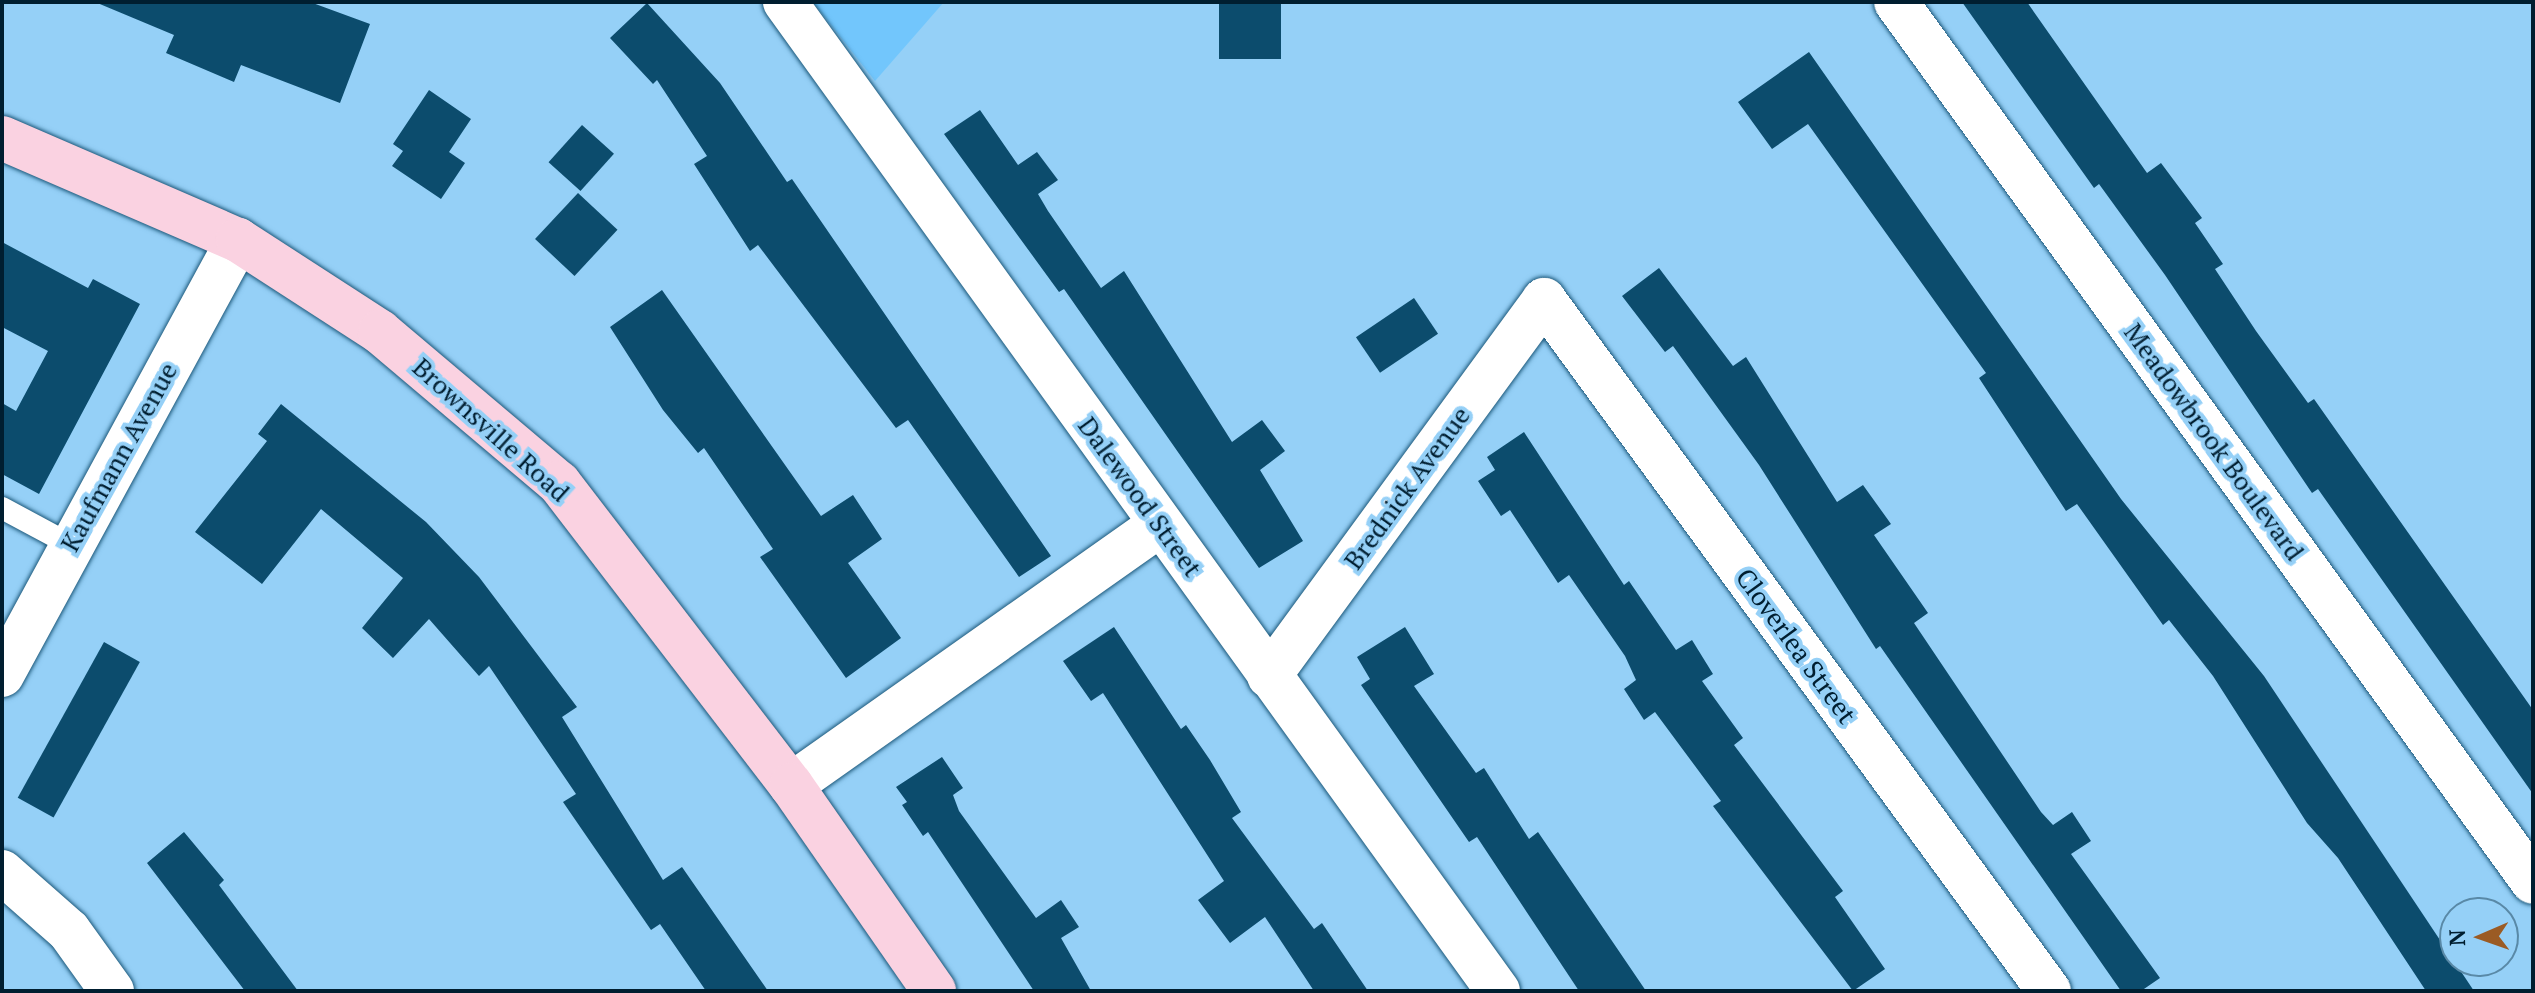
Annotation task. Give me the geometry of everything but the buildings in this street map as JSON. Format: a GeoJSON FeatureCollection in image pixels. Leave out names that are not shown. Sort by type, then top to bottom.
{"type":"FeatureCollection","features":[{"type":"Feature","properties":{"kind":"main road","name":"Brownsville Road"},"geometry":{"type":"LineString","coordinates":[[2,138],[238,240],[380,332],[559,483],[791,785],[934,991]]}},
{"type":"Feature","properties":{"kind":"street","name":"Dalewood Street"},"geometry":{"type":"LineString","coordinates":[[785,2],[1498,991]]}},
{"type":"Feature","properties":{"kind":"street","name":"Meadowbrook Boulevard"},"geometry":{"type":"LineString","coordinates":[[1896,2],[2533,882]]}},
{"type":"Feature","properties":{"kind":"street","name":"Kaufmann Avenue"},"geometry":{"type":"LineString","coordinates":[[2,675],[238,240]]}},
{"type":"Feature","properties":{"kind":"street","name":"Brednick Avenue"},"geometry":{"type":"LineString","coordinates":[[1269,676],[1544,300]]}},
{"type":"Feature","properties":{"kind":"street","name":"Cloverlea Street"},"geometry":{"type":"LineString","coordinates":[[1544,300],[2049,991]]}},
{"type":"Feature","properties":{"kind":"street"},"geometry":{"type":"LineString","coordinates":[[791,785],[1160,525]]}},
{"type":"Feature","properties":{"kind":"street"},"geometry":{"type":"LineString","coordinates":[[2,872],[69,931],[112,991]]}},
{"type":"Feature","properties":{"kind":"lane"},"geometry":{"type":"LineString","coordinates":[[2,508],[71,545]]}},
{"type":"Feature","properties":{"kind":"shaded area"},"geometry":{"type":"Polygon","coordinates":[[[813,2],[944,2],[875,81],[813,2]]]}}]}
